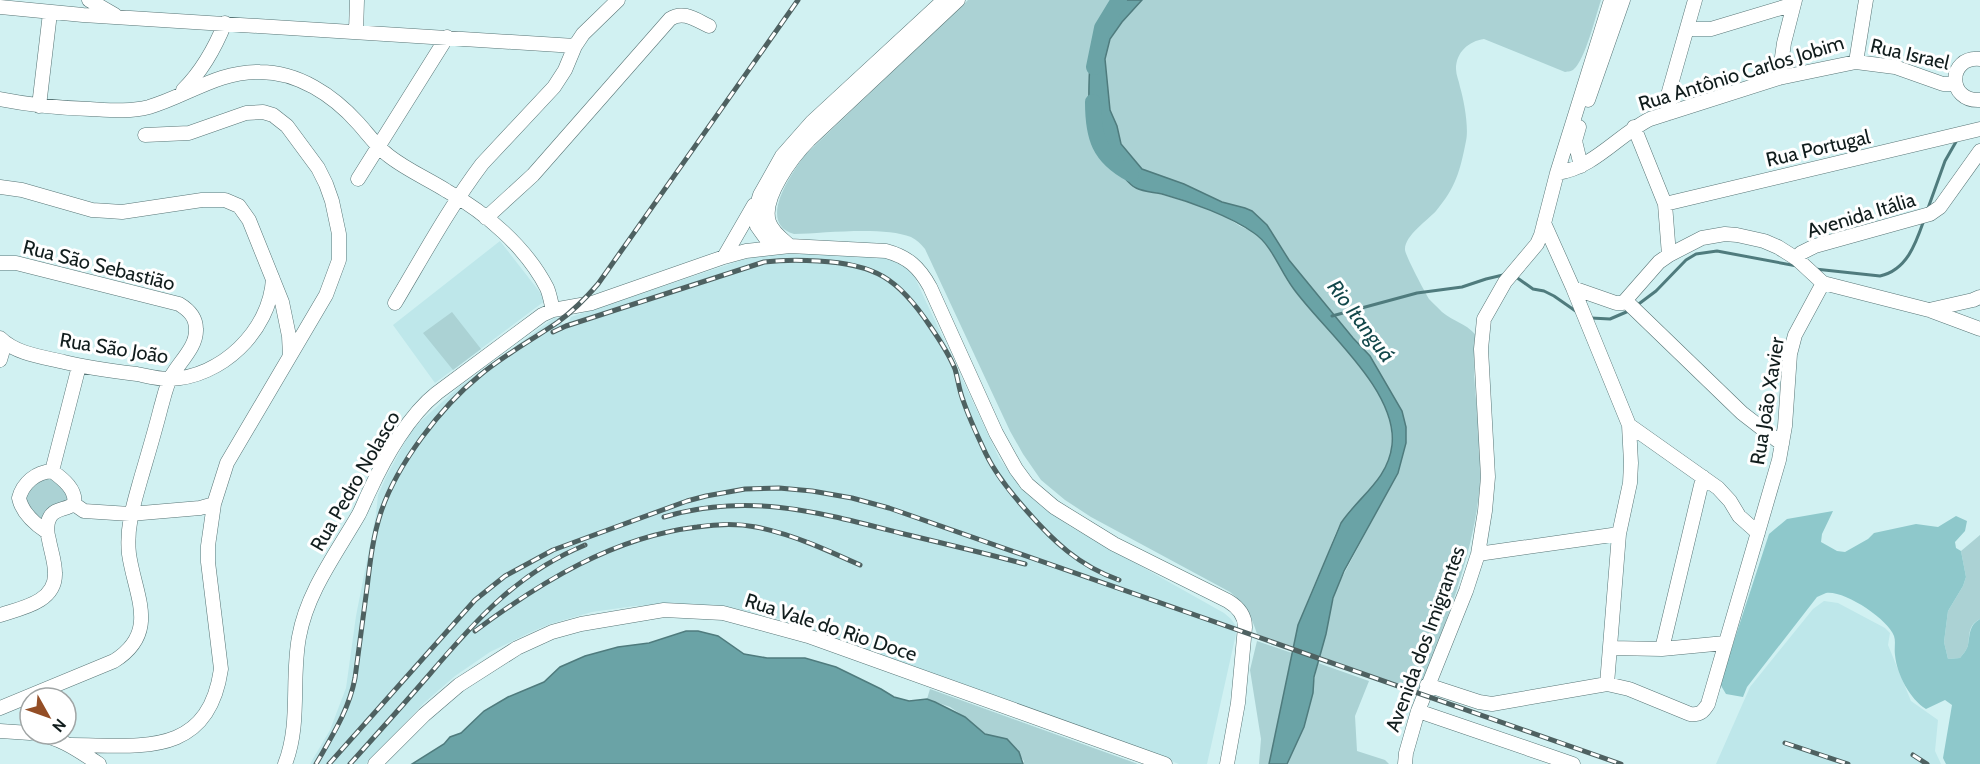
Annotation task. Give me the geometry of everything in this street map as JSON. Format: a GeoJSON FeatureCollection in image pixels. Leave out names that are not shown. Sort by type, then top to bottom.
{"type":"FeatureCollection","features":[{"type":"Feature","properties":{"kind":"street"},"geometry":{"type":"LineString","coordinates":[[89,0],[117,16]]}},
{"type":"Feature","properties":{"kind":"street"},"geometry":{"type":"LineString","coordinates":[[356,32],[357,0]]}},
{"type":"Feature","properties":{"kind":"street"},"geometry":{"type":"LineString","coordinates":[[395,303],[458,197],[482,164],[561,78],[583,34],[618,0]]}},
{"type":"Feature","properties":{"kind":"street"},"geometry":{"type":"LineString","coordinates":[[730,255],[782,156],[801,134],[944,0]]}},
{"type":"Feature","properties":{"kind":"street"},"geometry":{"type":"LineString","coordinates":[[790,246],[772,229],[768,211],[775,189],[800,149],[958,0]]}},
{"type":"Feature","properties":{"kind":"street","name":"Avenida dos Imigrantes"},"geometry":{"type":"LineString","coordinates":[[1405,764],[1418,711],[1466,591],[1478,554],[1488,477],[1481,349],[1484,319],[1498,293],[1537,244],[1611,0]]}},
{"type":"Feature","properties":{"kind":"street"},"geometry":{"type":"LineString","coordinates":[[1581,166],[1576,147],[1577,134],[1623,0]]}},
{"type":"Feature","properties":{"kind":"street"},"geometry":{"type":"LineString","coordinates":[[1669,113],[1668,95],[1695,0]]}},
{"type":"Feature","properties":{"kind":"street","name":"Rua Antônio Carlos Jobim"},"geometry":{"type":"LineString","coordinates":[[1557,173],[1581,166],[1650,119],[1779,78],[1856,62],[1866,0]]}},
{"type":"Feature","properties":{"kind":"street"},"geometry":{"type":"LineString","coordinates":[[1687,29],[1711,29],[1795,2]]}},
{"type":"Feature","properties":{"kind":"street"},"geometry":{"type":"LineString","coordinates":[[1779,78],[1784,43],[1795,2]]}},
{"type":"Feature","properties":{"kind":"street"},"geometry":{"type":"LineString","coordinates":[[0,7],[50,13],[575,46]]}},
{"type":"Feature","properties":{"kind":"street"},"geometry":{"type":"LineString","coordinates":[[39,106],[50,13]]}},
{"type":"Feature","properties":{"kind":"street"},"geometry":{"type":"LineString","coordinates":[[486,218],[533,175],[670,19],[683,14],[710,26]]}},
{"type":"Feature","properties":{"kind":"street"},"geometry":{"type":"LineString","coordinates":[[171,98],[191,82],[201,69],[212,52],[225,23]]}},
{"type":"Feature","properties":{"kind":"street"},"geometry":{"type":"LineString","coordinates":[[358,179],[447,37]]}},
{"type":"Feature","properties":{"kind":"street"},"geometry":{"type":"LineString","coordinates":[[1980,59],[1972,59],[1962,64],[1956,73],[1955,84],[1964,97],[1980,100]]}},
{"type":"Feature","properties":{"kind":"street","name":"Rua Israel"},"geometry":{"type":"LineString","coordinates":[[1856,62],[1906,69],[1943,84],[1955,84]]}},
{"type":"Feature","properties":{"kind":"street"},"geometry":{"type":"LineString","coordinates":[[0,99],[39,106],[130,110],[147,107],[232,74],[276,73],[299,80],[331,98],[357,121],[378,146],[399,163],[458,197],[514,243],[547,290],[553,310]]}},
{"type":"Feature","properties":{"kind":"street"},"geometry":{"type":"LineString","coordinates":[[78,745],[152,745],[169,741],[191,728],[208,708],[218,684],[221,669],[208,562],[214,504],[227,463],[326,295],[339,260],[340,248],[336,217],[326,184],[318,168],[280,119],[263,112],[238,114],[189,133],[145,135]]}},
{"type":"Feature","properties":{"kind":"street"},"geometry":{"type":"LineString","coordinates":[[1634,128],[1665,204],[1669,255]]}},
{"type":"Feature","properties":{"kind":"street","name":"Rua Portugal"},"geometry":{"type":"LineString","coordinates":[[1665,204],[1980,129]]}},
{"type":"Feature","properties":{"kind":"street","name":"Avenida Itália"},"geometry":{"type":"LineString","coordinates":[[1797,260],[1815,246],[1930,214],[1940,207],[1980,151]]}},
{"type":"Feature","properties":{"kind":"street"},"geometry":{"type":"LineString","coordinates":[[0,187],[22,190],[92,210],[122,212],[202,200],[233,202],[244,211],[249,220],[273,277],[285,311],[290,356]]}},
{"type":"Feature","properties":{"kind":"street"},"geometry":{"type":"LineString","coordinates":[[760,195],[756,208],[757,226],[772,247]]}},
{"type":"Feature","properties":{"kind":"street"},"geometry":{"type":"LineString","coordinates":[[730,255],[768,211]]}},
{"type":"Feature","properties":{"kind":"street"},"geometry":{"type":"LineString","coordinates":[[1427,686],[1492,704],[1607,684],[1619,534],[1630,483],[1629,425],[1574,288],[1544,223]]}},
{"type":"Feature","properties":{"kind":"street"},"geometry":{"type":"LineString","coordinates":[[1574,288],[1616,303],[1623,303],[1659,262],[1669,255],[1702,238],[1725,234],[1737,235],[1764,241],[1778,247],[1823,283],[1929,310],[1980,329]]}},
{"type":"Feature","properties":{"kind":"street","name":"Rua Pedro Nolasco"},"geometry":{"type":"LineString","coordinates":[[285,764],[294,733],[299,639],[307,608],[321,577],[360,512],[388,454],[416,413],[431,398],[553,310],[592,303],[730,255],[790,246],[886,251],[912,262],[930,287],[996,433],[1016,470],[1027,484],[1054,507],[1114,544],[1238,608],[1244,617],[1245,627],[1238,704],[1227,764]]}},
{"type":"Feature","properties":{"kind":"street","name":"Rua São Sebastião"},"geometry":{"type":"LineString","coordinates":[[0,263],[16,263],[179,304],[196,322],[196,336],[170,379],[130,514],[129,554],[142,619],[138,637],[125,654],[100,667],[0,708]]}},
{"type":"Feature","properties":{"kind":"street","name":"Rua São João"},"geometry":{"type":"LineString","coordinates":[[3,341],[18,350],[79,366],[170,379],[197,374],[214,366],[248,339],[256,329],[268,305],[273,277]]}},
{"type":"Feature","properties":{"kind":"street","name":"Rua João Xavier"},"geometry":{"type":"LineString","coordinates":[[1607,684],[1619,686],[1690,714],[1696,715],[1703,712],[1708,704],[1779,460],[1785,426],[1790,354],[1795,335],[1823,283]]}},
{"type":"Feature","properties":{"kind":"street"},"geometry":{"type":"LineString","coordinates":[[1929,310],[1980,297]]}},
{"type":"Feature","properties":{"kind":"street"},"geometry":{"type":"LineString","coordinates":[[1626,301],[1742,413],[1782,444]]}},
{"type":"Feature","properties":{"kind":"street"},"geometry":{"type":"LineString","coordinates":[[0,360],[3,341]]}},
{"type":"Feature","properties":{"kind":"street"},"geometry":{"type":"LineString","coordinates":[[52,471],[79,366]]}},
{"type":"Feature","properties":{"kind":"street"},"geometry":{"type":"LineString","coordinates":[[1629,425],[1725,494],[1740,516],[1758,533]]}},
{"type":"Feature","properties":{"kind":"street"},"geometry":{"type":"LineString","coordinates":[[0,615],[41,600],[52,590],[56,572],[42,529],[20,504],[20,493],[32,478],[52,471],[68,484],[74,495],[74,504],[70,508],[55,511],[42,529]]}},
{"type":"Feature","properties":{"kind":"street"},"geometry":{"type":"LineString","coordinates":[[1662,649],[1703,477]]}},
{"type":"Feature","properties":{"kind":"street"},"geometry":{"type":"LineString","coordinates":[[74,504],[84,512],[130,514],[200,508],[214,504]]}},
{"type":"Feature","properties":{"kind":"street"},"geometry":{"type":"LineString","coordinates":[[1478,554],[1619,534]]}},
{"type":"Feature","properties":{"kind":"street","name":"Rua Vale do Rio Doce"},"geometry":{"type":"LineString","coordinates":[[375,764],[459,684],[517,648],[552,632],[581,624],[664,610],[723,613],[798,633],[1165,764]]}},
{"type":"Feature","properties":{"kind":"street"},"geometry":{"type":"LineString","coordinates":[[1611,648],[1662,649],[1725,643]]}},
{"type":"Feature","properties":{"kind":"street"},"geometry":{"type":"LineString","coordinates":[[1418,711],[1573,764]]}},
{"type":"Feature","properties":{"kind":"street"},"geometry":{"type":"LineString","coordinates":[[0,731],[18,732]]}},
{"type":"Feature","properties":{"kind":"street"},"geometry":{"type":"LineString","coordinates":[[72,746],[99,764]]}},
{"type":"Feature","properties":{"kind":"shaded area"},"geometry":{"type":"Polygon","coordinates":[[[968,0],[1126,0],[1116,12],[1091,58],[1134,188],[1210,210],[1257,235],[1265,243],[1294,290],[1360,366],[1375,388],[1386,410],[1392,433],[1387,466],[1376,483],[1348,512],[1340,525],[1307,602],[1293,647],[1257,634],[1247,611],[1230,592],[1091,517],[1065,500],[1041,480],[1010,431],[925,249],[917,241],[911,237],[886,232],[794,234],[783,228],[778,220],[777,209],[780,197],[792,173],[805,155],[968,0]]]}},
{"type":"Feature","properties":{"kind":"shaded area","name":"Rio Itanguá"},"geometry":{"type":"Polygon","coordinates":[[[1126,0],[1142,0],[1110,39],[1105,59],[1110,110],[1121,144],[1142,169],[1184,184],[1222,202],[1252,211],[1267,225],[1289,260],[1370,356],[1402,411],[1406,427],[1406,443],[1398,473],[1344,571],[1333,598],[1304,727],[1287,764],[1269,764],[1298,625],[1341,523],[1385,468],[1392,445],[1391,424],[1383,403],[1371,382],[1306,305],[1260,238],[1234,221],[1210,210],[1173,197],[1136,188],[1122,175],[1107,154],[1090,112],[1090,62],[1101,36],[1126,0]]]}},
{"type":"Feature","properties":{"kind":"shaded area"},"geometry":{"type":"Polygon","coordinates":[[[1142,0],[1601,0],[1582,57],[1571,71],[1565,72],[1484,39],[1464,48],[1458,57],[1456,71],[1467,129],[1459,170],[1443,202],[1412,234],[1406,245],[1405,250],[1409,260],[1429,299],[1442,312],[1476,335],[1474,368],[1481,451],[1479,497],[1467,554],[1450,610],[1420,693],[1320,656],[1338,585],[1398,472],[1406,443],[1406,427],[1402,411],[1370,356],[1289,260],[1267,225],[1252,211],[1222,202],[1184,184],[1142,169],[1121,144],[1117,126],[1110,111],[1105,59],[1110,40],[1122,22],[1142,0]]]}},
{"type":"Feature","properties":{"kind":"shaded area"},"geometry":{"type":"Polygon","coordinates":[[[500,241],[546,300],[435,383],[393,325],[500,241]]]}},
{"type":"Feature","properties":{"kind":"shaded area"},"geometry":{"type":"Polygon","coordinates":[[[782,253],[867,255],[887,258],[907,268],[915,278],[999,458],[1022,489],[1071,527],[1231,619],[1236,626],[1236,634],[1207,764],[1179,764],[780,619],[733,608],[675,604],[634,606],[592,612],[550,624],[529,633],[490,652],[455,676],[424,703],[366,764],[310,764],[330,730],[346,688],[356,616],[378,495],[410,433],[422,420],[459,387],[554,318],[558,318],[563,324],[568,323],[571,317],[742,260],[782,253]]]}},
{"type":"Feature","properties":{"kind":"shaded area"},"geometry":{"type":"Polygon","coordinates":[[[452,312],[481,349],[453,370],[423,333],[452,312]]]}},
{"type":"Feature","properties":{"kind":"shaded area"},"geometry":{"type":"Polygon","coordinates":[[[50,478],[61,482],[70,498],[42,523],[25,504],[26,491],[36,481],[50,478]]]}},
{"type":"Feature","properties":{"kind":"shaded area"},"geometry":{"type":"Polygon","coordinates":[[[1833,511],[1822,534],[1821,542],[1837,551],[1845,552],[1874,533],[1916,524],[1938,527],[1956,516],[1967,521],[1965,531],[1955,542],[1956,548],[1961,551],[1966,577],[1948,611],[1944,642],[1948,659],[1960,658],[1967,647],[1972,627],[1980,619],[1980,764],[1946,764],[1943,758],[1952,705],[1945,700],[1926,709],[1920,705],[1905,686],[1898,670],[1895,638],[1890,629],[1865,607],[1834,593],[1826,593],[1817,597],[1747,687],[1743,697],[1726,694],[1720,684],[1769,534],[1787,519],[1833,511]]]}},
{"type":"Feature","properties":{"kind":"shaded area"},"geometry":{"type":"Polygon","coordinates":[[[1980,535],[1980,619],[1971,627],[1965,652],[1960,658],[1948,659],[1944,642],[1948,611],[1966,577],[1961,551],[1980,535]]]}},
{"type":"Feature","properties":{"kind":"shaded area"},"geometry":{"type":"Polygon","coordinates":[[[1824,601],[1838,603],[1885,628],[1890,633],[1888,645],[1911,701],[1938,720],[1935,751],[1941,764],[1716,764],[1750,687],[1813,609],[1824,601]]]}},
{"type":"Feature","properties":{"kind":"shaded area"},"geometry":{"type":"Polygon","coordinates":[[[686,631],[698,631],[718,636],[744,654],[767,658],[805,658],[836,667],[894,697],[909,701],[927,699],[935,702],[965,717],[985,734],[1007,739],[1019,752],[1023,764],[412,764],[444,744],[450,737],[461,733],[484,711],[508,697],[544,682],[560,667],[585,656],[618,647],[649,643],[686,631]]]}},
{"type":"Feature","properties":{"kind":"shaded area"},"geometry":{"type":"Polygon","coordinates":[[[1257,641],[1292,653],[1269,764],[1259,764],[1261,739],[1250,670],[1257,641]]]}},
{"type":"Feature","properties":{"kind":"shaded area"},"geometry":{"type":"Polygon","coordinates":[[[1318,663],[1369,681],[1355,716],[1357,751],[1385,760],[1389,764],[1287,764],[1304,727],[1318,663]]]}},
{"type":"Feature","properties":{"kind":"shaded area"},"geometry":{"type":"Polygon","coordinates":[[[930,689],[1138,764],[1023,764],[1024,761],[1007,739],[985,734],[950,707],[927,699],[930,689]]]}},
{"type":"Feature","properties":{"kind":"waterway","name":"Rio Itanguá"},"geometry":{"type":"LineString","coordinates":[[1094,67],[1102,28],[1119,0]]}},
{"type":"Feature","properties":{"kind":"waterway","name":"Rio Itanguá"},"geometry":{"type":"LineString","coordinates":[[1093,102],[1094,126],[1100,145],[1112,160],[1131,174]]}},
{"type":"Feature","properties":{"kind":"waterway"},"geometry":{"type":"LineString","coordinates":[[1927,211],[1945,161],[1957,140]]}},
{"type":"Feature","properties":{"kind":"waterway"},"geometry":{"type":"LineString","coordinates":[[1815,269],[1880,276],[1889,273],[1904,262],[1918,238],[1924,220]]}},
{"type":"Feature","properties":{"kind":"waterway"},"geometry":{"type":"LineString","coordinates":[[1636,306],[1656,291],[1686,260],[1696,254],[1717,251],[1797,266]]}},
{"type":"Feature","properties":{"kind":"waterway"},"geometry":{"type":"LineString","coordinates":[[1332,316],[1417,293],[1462,287],[1503,275]]}},
{"type":"Feature","properties":{"kind":"waterway"},"geometry":{"type":"LineString","coordinates":[[1516,277],[1533,289],[1554,296],[1577,312]]}},
{"type":"Feature","properties":{"kind":"waterway"},"geometry":{"type":"LineString","coordinates":[[1591,318],[1610,319],[1631,310]]}},
{"type":"Feature","properties":{"kind":"railway"},"geometry":{"type":"LineString","coordinates":[[316,764],[349,701],[355,678],[376,530],[388,494],[409,456],[436,420],[479,376],[564,318],[598,284],[798,0]]}},
{"type":"Feature","properties":{"kind":"railway"},"geometry":{"type":"LineString","coordinates":[[553,332],[764,262],[818,261],[870,270],[896,285],[907,296],[940,341],[955,369],[968,414],[986,454],[1009,490],[1046,532],[1068,551],[1091,568],[1119,580]]}},
{"type":"Feature","properties":{"kind":"railway"},"geometry":{"type":"LineString","coordinates":[[329,764],[475,600],[505,576],[553,550],[687,501],[745,489],[779,488],[852,498],[889,508],[1621,764]]}},
{"type":"Feature","properties":{"kind":"railway"},"geometry":{"type":"LineString","coordinates":[[664,517],[725,506],[783,508],[840,518],[1025,564]]}},
{"type":"Feature","properties":{"kind":"railway"},"geometry":{"type":"LineString","coordinates":[[475,631],[526,595],[579,564],[607,551],[666,532],[719,525],[749,526],[809,543],[860,565]]}},
{"type":"Feature","properties":{"kind":"railway"},"geometry":{"type":"LineString","coordinates":[[350,764],[463,636],[499,600],[538,570],[585,545]]}},
{"type":"Feature","properties":{"kind":"railway"},"geometry":{"type":"LineString","coordinates":[[1785,743],[1848,764]]}},
{"type":"Feature","properties":{"kind":"railway"},"geometry":{"type":"LineString","coordinates":[[1913,755],[1927,764]]}}]}
